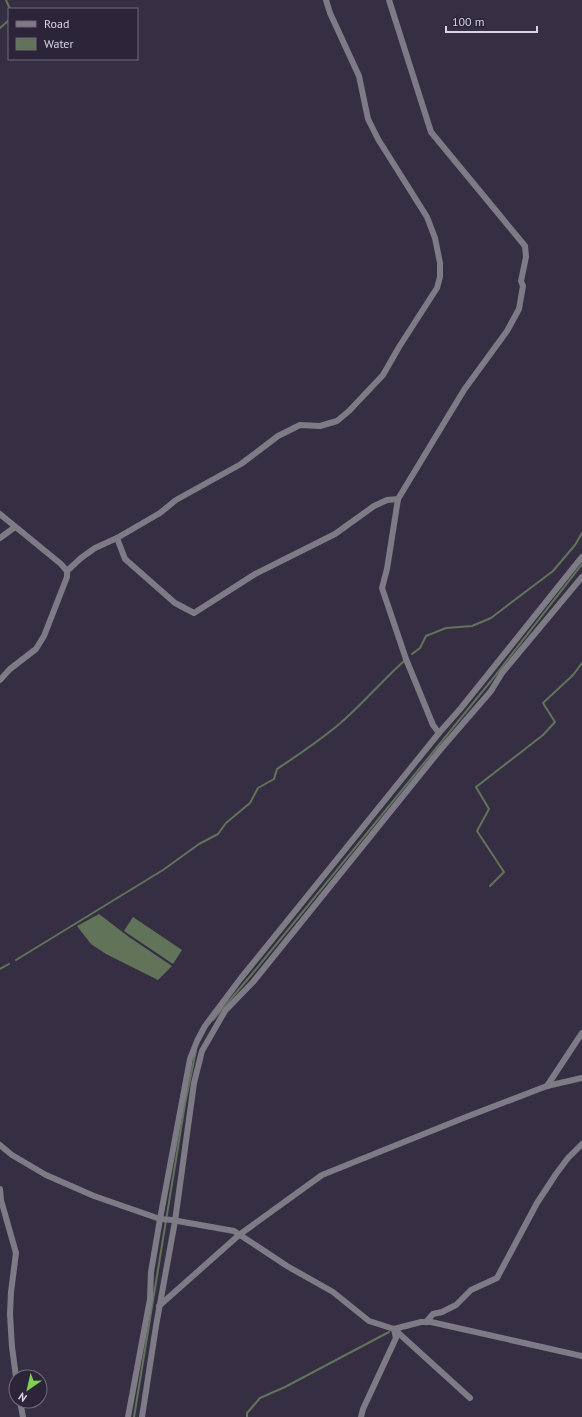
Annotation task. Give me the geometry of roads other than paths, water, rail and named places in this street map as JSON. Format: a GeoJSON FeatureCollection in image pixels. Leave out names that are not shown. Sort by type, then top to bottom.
{"type":"FeatureCollection","features":[{"type":"Feature","properties":{"kind":"street"},"geometry":{"type":"LineString","coordinates":[[67,571],[80,558],[95,548],[117,538],[160,513],[176,500],[241,464],[269,442],[289,430],[300,425],[320,426],[337,421],[349,411],[383,375],[437,288],[440,277],[440,263],[435,238],[427,217],[378,139],[368,119],[359,76],[330,13],[326,0]]}},
{"type":"Feature","properties":{"kind":"street"},"geometry":{"type":"LineString","coordinates":[[389,0],[432,132],[525,246],[526,258],[521,281],[523,286],[519,309],[507,331],[464,390],[398,499],[387,569],[382,588],[406,659],[433,724],[439,733]]}},
{"type":"Feature","properties":{"kind":"street"},"geometry":{"type":"LineString","coordinates":[[117,538],[125,559],[175,603],[194,613],[255,574],[335,534],[374,506],[387,500],[398,499]]}},
{"type":"Feature","properties":{"kind":"street"},"geometry":{"type":"LineString","coordinates":[[0,514],[61,564],[67,571],[67,577],[44,636],[36,649],[10,668],[0,680]]}},
{"type":"Feature","properties":{"kind":"street"},"geometry":{"type":"LineString","coordinates":[[0,538],[16,527]]}},
{"type":"Feature","properties":{"kind":"street"},"geometry":{"type":"LineString","coordinates":[[128,1417],[150,1299],[151,1272],[160,1219],[190,1059],[204,1026],[241,978],[582,557]]}},
{"type":"Feature","properties":{"kind":"street"},"geometry":{"type":"LineString","coordinates":[[142,1417],[194,1083],[202,1051],[225,1011],[253,982],[440,750],[491,691],[502,673],[582,577]]}},
{"type":"Feature","properties":{"kind":"street"},"geometry":{"type":"LineString","coordinates":[[547,1086],[582,1033]]}},
{"type":"Feature","properties":{"kind":"street"},"geometry":{"type":"LineString","coordinates":[[159,1306],[239,1235],[322,1175],[437,1128],[547,1086],[582,1078]]}},
{"type":"Feature","properties":{"kind":"street"},"geometry":{"type":"LineString","coordinates":[[426,1322],[433,1314],[442,1312],[456,1305],[471,1290],[497,1278],[537,1203],[568,1158],[582,1144]]}},
{"type":"Feature","properties":{"kind":"street"},"geometry":{"type":"LineString","coordinates":[[0,1146],[12,1155],[46,1175],[94,1196],[160,1219],[234,1231],[287,1266],[333,1292],[369,1321],[394,1329],[470,1398]]}},
{"type":"Feature","properties":{"kind":"street"},"geometry":{"type":"LineString","coordinates":[[0,1189],[1,1200],[16,1253],[10,1292],[12,1347],[15,1369]]}},
{"type":"Feature","properties":{"kind":"street"},"geometry":{"type":"LineString","coordinates":[[394,1329],[426,1322],[582,1356]]}},
{"type":"Feature","properties":{"kind":"street"},"geometry":{"type":"LineString","coordinates":[[361,1417],[396,1338],[394,1329]]}},
{"type":"Feature","properties":{"kind":"water"},"geometry":{"type":"Polygon","coordinates":[[[99,914],[129,937],[172,966],[158,980],[106,954],[91,944],[77,926],[99,914]]]}},
{"type":"Feature","properties":{"kind":"water"},"geometry":{"type":"Polygon","coordinates":[[[133,917],[182,950],[173,964],[124,931],[133,917]]]}},
{"type":"Feature","properties":{"kind":"waterway"},"geometry":{"type":"LineString","coordinates":[[6,0],[10,8]]}},
{"type":"Feature","properties":{"kind":"waterway"},"geometry":{"type":"LineString","coordinates":[[0,28],[8,21]]}},
{"type":"Feature","properties":{"kind":"waterway"},"geometry":{"type":"LineString","coordinates":[[412,654],[420,648],[426,636],[446,628],[472,626],[491,618],[553,571],[575,545],[582,533]]}},
{"type":"Feature","properties":{"kind":"waterway"},"geometry":{"type":"LineString","coordinates":[[213,1020],[491,681],[582,564]]}},
{"type":"Feature","properties":{"kind":"waterway"},"geometry":{"type":"LineString","coordinates":[[16,960],[163,870],[199,844],[218,834],[226,823],[250,803],[258,788],[274,779],[277,769],[337,726],[404,661]]}},
{"type":"Feature","properties":{"kind":"waterway"},"geometry":{"type":"LineString","coordinates":[[490,886],[504,872],[477,831],[489,809],[476,787],[543,735],[555,722],[543,703],[573,675],[582,663]]}},
{"type":"Feature","properties":{"kind":"waterway"},"geometry":{"type":"LineString","coordinates":[[0,969],[9,964]]}},
{"type":"Feature","properties":{"kind":"waterway"},"geometry":{"type":"LineString","coordinates":[[134,1417],[185,1104],[196,1051]]}},
{"type":"Feature","properties":{"kind":"waterway"},"geometry":{"type":"LineString","coordinates":[[247,1417],[247,1413],[260,1398],[285,1387],[389,1332]]}}]}
